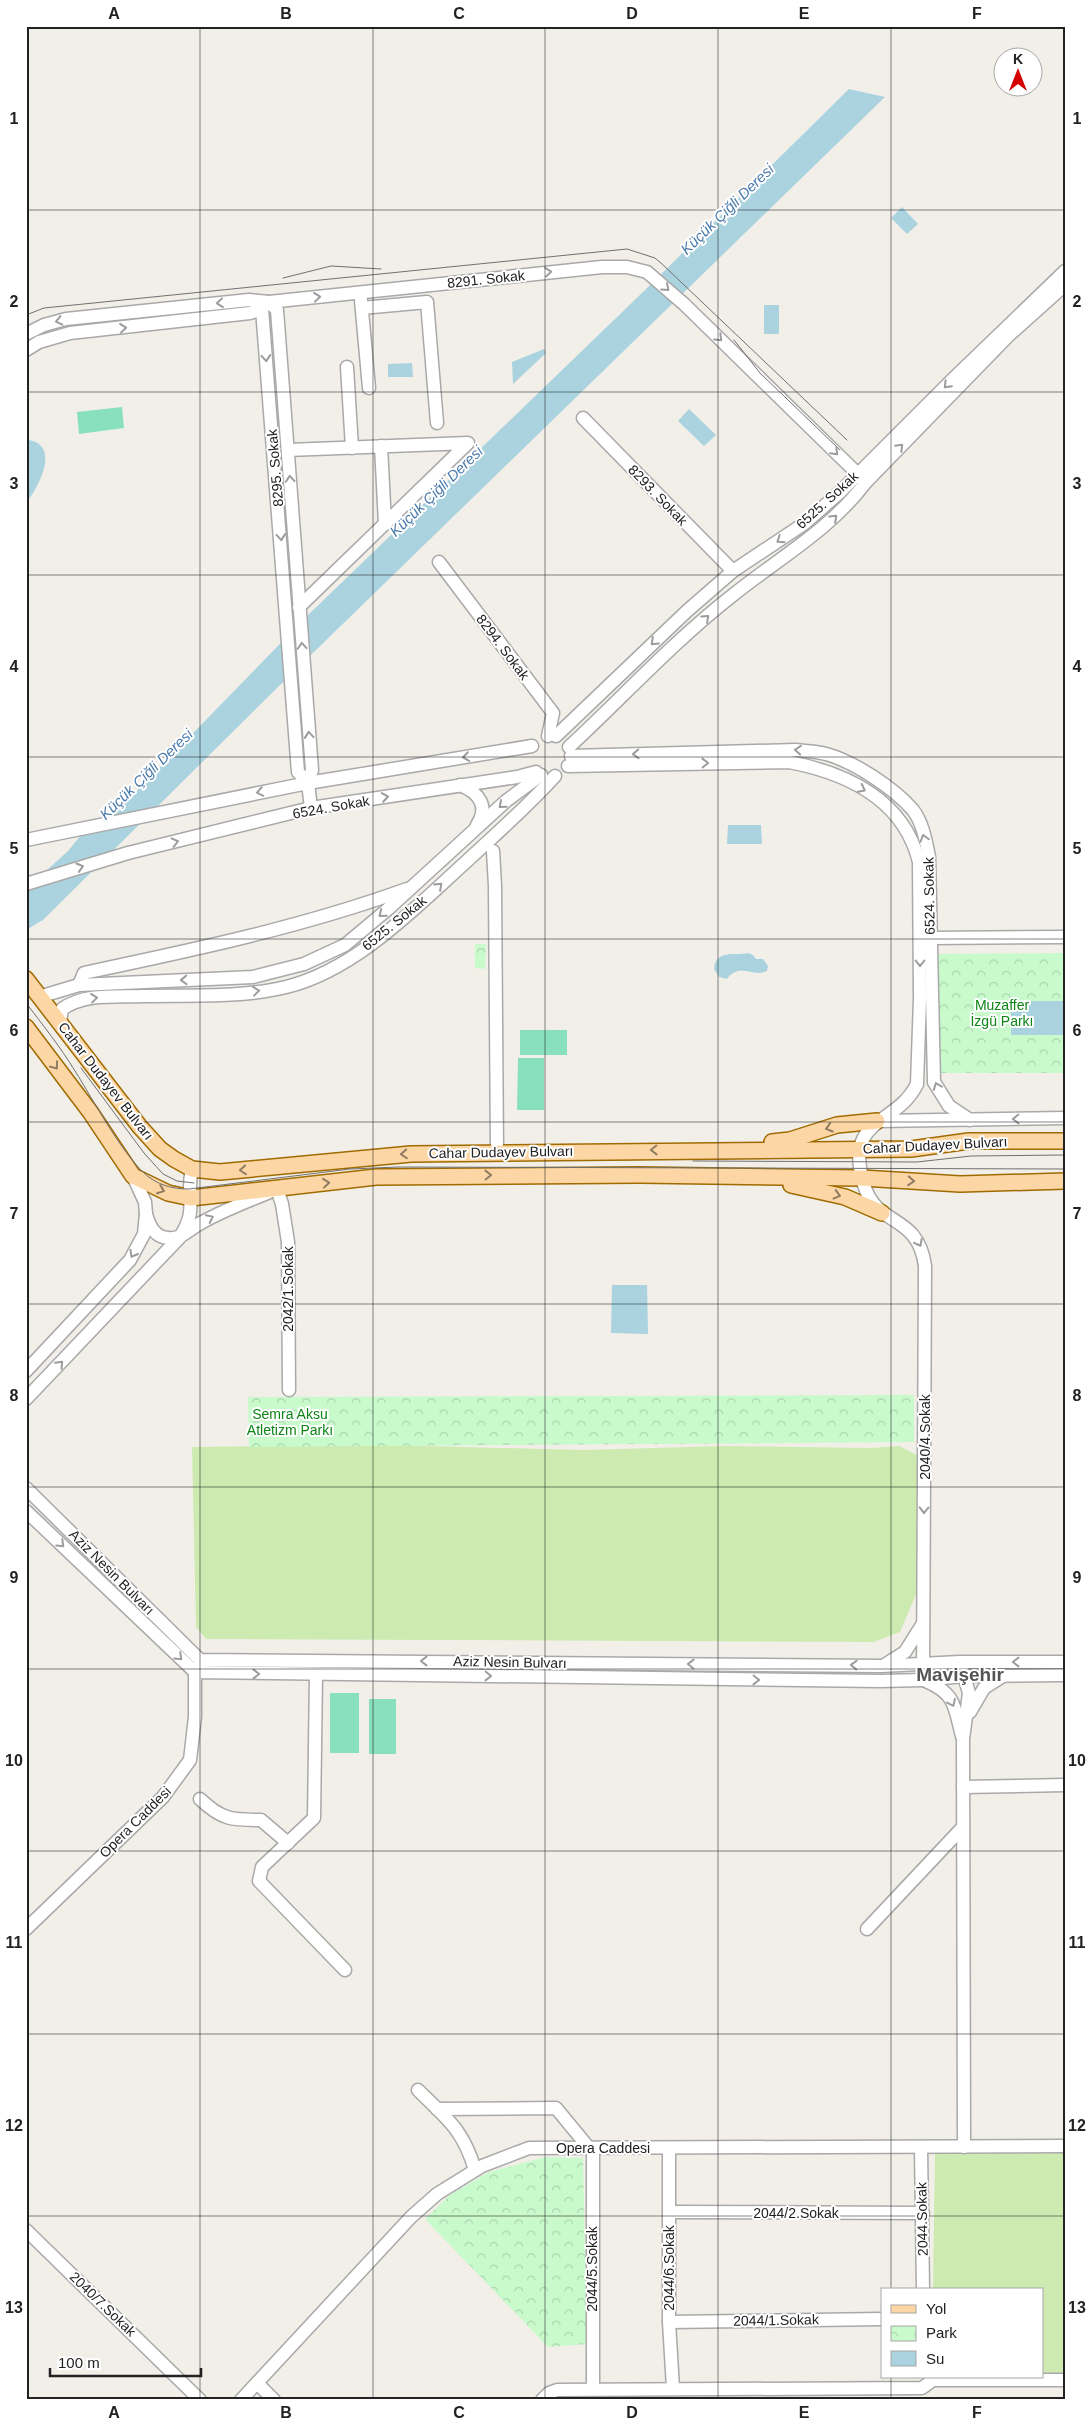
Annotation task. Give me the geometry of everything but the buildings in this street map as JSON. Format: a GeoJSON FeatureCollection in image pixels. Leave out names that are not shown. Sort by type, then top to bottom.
{"type":"FeatureCollection","features":[{"type":"Feature","properties":{"kind":"main road","name":"Cahar Dudayev Bulvarı"},"geometry":{"type":"LineString","coordinates":[[26,979],[150,1138],[160,1149],[192,1169],[220,1172],[402,1154],[911,1149],[969,1141],[1065,1141]]}},
{"type":"Feature","properties":{"kind":"main road"},"geometry":{"type":"LineString","coordinates":[[26,1027],[91,1113],[132,1176]]}},
{"type":"Feature","properties":{"kind":"main road"},"geometry":{"type":"LineString","coordinates":[[703,1150],[790,1140],[837,1125],[877,1121]]}},
{"type":"Feature","properties":{"kind":"main road","name":"Cahar Dudayev Bulvarı"},"geometry":{"type":"LineString","coordinates":[[132,1176],[168,1193],[191,1198],[376,1177],[499,1175],[862,1178],[960,1184],[1065,1181]]}},
{"type":"Feature","properties":{"kind":"main road"},"geometry":{"type":"LineString","coordinates":[[738,1177],[808,1187],[845,1197],[882,1213]]}},
{"type":"Feature","properties":{"kind":"street","name":"8291. Sokak"},"geometry":{"type":"LineString","coordinates":[[26,350],[39,342],[70,333],[250,314],[265,305],[360,292],[602,267],[626,267],[648,272],[684,304],[862,478]]}},
{"type":"Feature","properties":{"kind":"street","name":"6525. Sokak"},"geometry":{"type":"LineString","coordinates":[[569,756],[732,595],[816,534],[852,501],[862,478],[1065,271]]}},
{"type":"Feature","properties":{"kind":"street","name":"6525. Sokak"},"geometry":{"type":"LineString","coordinates":[[552,736],[733,571],[805,523],[862,478],[1008,336],[1065,285]]}},
{"type":"Feature","properties":{"kind":"street"},"geometry":{"type":"LineString","coordinates":[[360,292],[370,388]]}},
{"type":"Feature","properties":{"kind":"street","name":"8291. Sokak"},"geometry":{"type":"LineString","coordinates":[[26,334],[44,325],[66,320],[249,300],[265,305]]}},
{"type":"Feature","properties":{"kind":"street"},"geometry":{"type":"LineString","coordinates":[[362,308],[426,302],[437,423]]}},
{"type":"Feature","properties":{"kind":"street","name":"8295. Sokak"},"geometry":{"type":"LineString","coordinates":[[265,305],[278,310],[312,770],[308,783],[298,772],[265,305]]}},
{"type":"Feature","properties":{"kind":"street"},"geometry":{"type":"LineString","coordinates":[[347,367],[352,448]]}},
{"type":"Feature","properties":{"kind":"street","name":"8293. Sokak"},"geometry":{"type":"LineString","coordinates":[[583,418],[733,571]]}},
{"type":"Feature","properties":{"kind":"street"},"geometry":{"type":"LineString","coordinates":[[288,450],[468,443],[300,611]]}},
{"type":"Feature","properties":{"kind":"street"},"geometry":{"type":"LineString","coordinates":[[381,446],[385,524]]}},
{"type":"Feature","properties":{"kind":"street","name":"8294. Sokak"},"geometry":{"type":"LineString","coordinates":[[439,562],[554,713],[552,736]]}},
{"type":"Feature","properties":{"kind":"street"},"geometry":{"type":"LineString","coordinates":[[552,736],[569,756],[564,771],[556,776],[538,773],[529,760],[532,746],[539,739],[552,736]]}},
{"type":"Feature","properties":{"kind":"street","name":"6524. Sokak"},"geometry":{"type":"LineString","coordinates":[[26,840],[308,783],[532,746]]}},
{"type":"Feature","properties":{"kind":"street","name":"6524. Sokak"},"geometry":{"type":"LineString","coordinates":[[569,756],[795,750],[826,754],[872,776],[914,811],[924,833],[929,858],[934,1082],[949,1106],[970,1120]]}},
{"type":"Feature","properties":{"kind":"street","name":"6524. Sokak"},"geometry":{"type":"LineString","coordinates":[[569,756],[789,762],[820,768],[866,791],[890,808],[900,818],[914,844],[919,862],[917,1084],[912,1092],[877,1121],[867,1132],[860,1149]]}},
{"type":"Feature","properties":{"kind":"street","name":"6525. Sokak"},"geometry":{"type":"LineString","coordinates":[[39,996],[79,985],[253,977],[304,964],[345,945],[538,773]]}},
{"type":"Feature","properties":{"kind":"street","name":"6524. Sokak"},"geometry":{"type":"LineString","coordinates":[[30,882],[128,853],[311,808],[538,773]]}},
{"type":"Feature","properties":{"kind":"street","name":"6525. Sokak"},"geometry":{"type":"LineString","coordinates":[[60,1022],[62,1009],[74,1001],[100,997],[250,992],[286,987],[327,971],[373,943],[426,899],[538,796],[556,776]]}},
{"type":"Feature","properties":{"kind":"street"},"geometry":{"type":"LineString","coordinates":[[308,783],[311,808]]}},
{"type":"Feature","properties":{"kind":"street"},"geometry":{"type":"LineString","coordinates":[[460,785],[475,794],[483,806],[483,814],[470,834]]}},
{"type":"Feature","properties":{"kind":"street"},"geometry":{"type":"LineString","coordinates":[[493,851],[498,1152]]}},
{"type":"Feature","properties":{"kind":"street"},"geometry":{"type":"LineString","coordinates":[[79,985],[84,973],[282,928],[353,908],[412,887]]}},
{"type":"Feature","properties":{"kind":"street"},"geometry":{"type":"LineString","coordinates":[[930,938],[1065,937]]}},
{"type":"Feature","properties":{"kind":"street"},"geometry":{"type":"LineString","coordinates":[[877,1121],[1065,1118]]}},
{"type":"Feature","properties":{"kind":"street","name":"2040/4.Sokak"},"geometry":{"type":"LineString","coordinates":[[860,1149],[859,1161],[868,1199],[882,1213],[912,1232],[923,1252],[925,1266],[924,1680]]}},
{"type":"Feature","properties":{"kind":"street"},"geometry":{"type":"LineString","coordinates":[[26,1399],[180,1237],[190,1221],[191,1198],[189,1183],[192,1169]]}},
{"type":"Feature","properties":{"kind":"street"},"geometry":{"type":"LineString","coordinates":[[26,1371],[130,1260],[144,1234],[146,1214],[145,1202],[132,1176]]}},
{"type":"Feature","properties":{"kind":"street"},"geometry":{"type":"LineString","coordinates":[[146,1214],[150,1228],[161,1236],[168,1239],[180,1237],[215,1216],[278,1189]]}},
{"type":"Feature","properties":{"kind":"street","name":"2042/1.Sokak"},"geometry":{"type":"LineString","coordinates":[[278,1189],[288,1242],[289,1390]]}},
{"type":"Feature","properties":{"kind":"street","name":"Aziz Nesin Bulvarı"},"geometry":{"type":"LineString","coordinates":[[26,1488],[200,1660],[881,1666],[960,1662],[1065,1662]]}},
{"type":"Feature","properties":{"kind":"street","name":"Aziz Nesin Bulvarı"},"geometry":{"type":"LineString","coordinates":[[26,1510],[201,1673],[924,1680],[964,1676],[1065,1675]]}},
{"type":"Feature","properties":{"kind":"street"},"geometry":{"type":"LineString","coordinates":[[881,1666],[892,1662],[906,1652],[923,1622]]}},
{"type":"Feature","properties":{"kind":"street"},"geometry":{"type":"LineString","coordinates":[[200,1660],[201,1673]]}},
{"type":"Feature","properties":{"kind":"street"},"geometry":{"type":"LineString","coordinates":[[960,1662],[969,1693],[963,1739],[964,2147]]}},
{"type":"Feature","properties":{"kind":"street","name":"Opera Caddesi"},"geometry":{"type":"LineString","coordinates":[[26,1928],[163,1797],[190,1760],[201,1673]]}},
{"type":"Feature","properties":{"kind":"street"},"geometry":{"type":"LineString","coordinates":[[316,1674],[314,1818],[262,1867],[259,1881],[345,1970]]}},
{"type":"Feature","properties":{"kind":"street"},"geometry":{"type":"LineString","coordinates":[[966,1718],[984,1688],[995,1679],[1005,1676]]}},
{"type":"Feature","properties":{"kind":"street"},"geometry":{"type":"LineString","coordinates":[[924,1680],[942,1688],[953,1701],[963,1739]]}},
{"type":"Feature","properties":{"kind":"street"},"geometry":{"type":"LineString","coordinates":[[963,1787],[1065,1785]]}},
{"type":"Feature","properties":{"kind":"street"},"geometry":{"type":"LineString","coordinates":[[200,1799],[215,1814],[237,1820],[261,1820],[288,1843]]}},
{"type":"Feature","properties":{"kind":"street"},"geometry":{"type":"LineString","coordinates":[[866,1929],[963,1827]]}},
{"type":"Feature","properties":{"kind":"street"},"geometry":{"type":"LineString","coordinates":[[418,2090],[462,2135],[475,2170]]}},
{"type":"Feature","properties":{"kind":"street"},"geometry":{"type":"LineString","coordinates":[[437,2109],[556,2108],[591,2148]]}},
{"type":"Feature","properties":{"kind":"street","name":"Opera Caddesi"},"geometry":{"type":"LineString","coordinates":[[241,2400],[411,2217],[437,2194],[475,2170],[529,2148],[1065,2146]]}},
{"type":"Feature","properties":{"kind":"street","name":"2044/5.Sokak"},"geometry":{"type":"LineString","coordinates":[[591,2148],[593,2389]]}},
{"type":"Feature","properties":{"kind":"street","name":"2044/6.Sokak"},"geometry":{"type":"LineString","coordinates":[[668,2148],[670,2212],[669,2322],[673,2388]]}},
{"type":"Feature","properties":{"kind":"street","name":"2044.Sokak"},"geometry":{"type":"LineString","coordinates":[[921,2148],[923,2288]]}},
{"type":"Feature","properties":{"kind":"street","name":"2044/2.Sokak"},"geometry":{"type":"LineString","coordinates":[[670,2212],[923,2213]]}},
{"type":"Feature","properties":{"kind":"street","name":"2040/7.Sokak"},"geometry":{"type":"LineString","coordinates":[[26,2230],[200,2400]]}},
{"type":"Feature","properties":{"kind":"street","name":"2044/1.Sokak"},"geometry":{"type":"LineString","coordinates":[[669,2322],[881,2319]]}},
{"type":"Feature","properties":{"kind":"street"},"geometry":{"type":"LineString","coordinates":[[542,2400],[552,2391],[593,2389],[922,2382],[933,2380],[1065,2380]]}},
{"type":"Feature","properties":{"kind":"street"},"geometry":{"type":"LineString","coordinates":[[257,2383],[274,2400]]}},
{"type":"Feature","properties":{"kind":"green space"},"geometry":{"type":"Polygon","coordinates":[[[122,407],[124,428],[79,434],[77,412],[122,407]]]}},
{"type":"Feature","properties":{"kind":"green space"},"geometry":{"type":"Polygon","coordinates":[[[475,944],[486,944],[485,969],[475,968],[475,944]]]}},
{"type":"Feature","properties":{"kind":"green space","name":"Muzaffer İzgü Parkı"},"geometry":{"type":"Polygon","coordinates":[[[1065,953],[1065,1073],[939,1073],[938,954],[1065,953]]]}},
{"type":"Feature","properties":{"kind":"green space"},"geometry":{"type":"Polygon","coordinates":[[[520,1030],[567,1030],[567,1055],[520,1055],[520,1030]]]}},
{"type":"Feature","properties":{"kind":"green space"},"geometry":{"type":"Polygon","coordinates":[[[518,1058],[544,1058],[544,1110],[517,1110],[518,1058]]]}},
{"type":"Feature","properties":{"kind":"green space","name":"Semra Aksu Atletizm Parkı"},"geometry":{"type":"Polygon","coordinates":[[[914,1395],[914,1442],[249,1447],[248,1397],[914,1395]]]}},
{"type":"Feature","properties":{"kind":"green space"},"geometry":{"type":"Polygon","coordinates":[[[385,1445],[584,1450],[725,1446],[871,1448],[899,1446],[917,1455],[917,1592],[900,1632],[874,1642],[206,1639],[196,1627],[192,1447],[385,1445]]]}},
{"type":"Feature","properties":{"kind":"green space"},"geometry":{"type":"Polygon","coordinates":[[[330,1693],[359,1693],[359,1753],[330,1753],[330,1693]]]}},
{"type":"Feature","properties":{"kind":"green space"},"geometry":{"type":"Polygon","coordinates":[[[369,1699],[396,1699],[396,1754],[369,1754],[369,1699]]]}},
{"type":"Feature","properties":{"kind":"green space"},"geometry":{"type":"Polygon","coordinates":[[[1065,2153],[1065,2374],[1044,2374],[1044,2288],[933,2288],[935,2154],[1065,2153]]]}},
{"type":"Feature","properties":{"kind":"green space"},"geometry":{"type":"Polygon","coordinates":[[[546,2157],[583,2158],[587,2344],[548,2347],[425,2219],[450,2195],[489,2172],[546,2157]]]}},
{"type":"Feature","properties":{"kind":"water"},"geometry":{"type":"Polygon","coordinates":[[[849,89],[885,97],[280,685],[43,920],[26,930],[26,889],[68,851],[82,834],[127,801],[306,617],[644,291],[849,89]]]}},
{"type":"Feature","properties":{"kind":"water"},"geometry":{"type":"Polygon","coordinates":[[[902,207],[918,224],[907,234],[891,218],[902,207]]]}},
{"type":"Feature","properties":{"kind":"water"},"geometry":{"type":"Polygon","coordinates":[[[764,305],[779,305],[779,334],[764,334],[764,305]]]}},
{"type":"Feature","properties":{"kind":"water"},"geometry":{"type":"Polygon","coordinates":[[[544,349],[546,353],[513,384],[512,362],[544,349]]]}},
{"type":"Feature","properties":{"kind":"water"},"geometry":{"type":"Polygon","coordinates":[[[412,363],[413,377],[388,377],[388,364],[412,363]]]}},
{"type":"Feature","properties":{"kind":"water"},"geometry":{"type":"Polygon","coordinates":[[[689,409],[716,435],[704,446],[678,421],[689,409]]]}},
{"type":"Feature","properties":{"kind":"water"},"geometry":{"type":"Polygon","coordinates":[[[29,440],[39,444],[44,450],[45,459],[41,478],[26,503],[26,441],[29,440]]]}},
{"type":"Feature","properties":{"kind":"water"},"geometry":{"type":"Polygon","coordinates":[[[728,825],[761,825],[762,844],[727,844],[728,825]]]}},
{"type":"Feature","properties":{"kind":"water"},"geometry":{"type":"Polygon","coordinates":[[[748,953],[756,959],[763,959],[768,966],[767,971],[757,973],[742,971],[732,974],[727,979],[719,977],[714,969],[718,958],[726,955],[748,953]]]}},
{"type":"Feature","properties":{"kind":"water"},"geometry":{"type":"Polygon","coordinates":[[[1011,1001],[1065,1001],[1065,1035],[1011,1035],[1011,1001]]]}},
{"type":"Feature","properties":{"kind":"water"},"geometry":{"type":"Polygon","coordinates":[[[612,1285],[647,1285],[648,1334],[611,1333],[612,1285]]]}},
{"type":"Feature","properties":{"kind":"tram line"},"geometry":{"type":"LineString","coordinates":[[26,315],[44,308],[627,249],[655,258],[661,263],[847,440]]}},
{"type":"Feature","properties":{"kind":"tram line"},"geometry":{"type":"LineString","coordinates":[[283,278],[331,266],[381,269]]}},
{"type":"Feature","properties":{"kind":"tram line"},"geometry":{"type":"LineString","coordinates":[[734,340],[760,373],[840,450]]}},
{"type":"Feature","properties":{"kind":"tram line"},"geometry":{"type":"LineString","coordinates":[[26,1003],[64,1054],[125,1151],[144,1173],[154,1181],[165,1186],[177,1188],[189,1189],[350,1169],[398,1167],[1065,1169]]}},
{"type":"Feature","properties":{"kind":"tram line"},"geometry":{"type":"LineString","coordinates":[[81,1068],[144,1153],[163,1174],[177,1181],[194,1183]]}},
{"type":"Feature","properties":{"kind":"tram line"},"geometry":{"type":"LineString","coordinates":[[693,1161],[917,1162],[971,1156],[1065,1155]]}},
{"type":"Feature","properties":{"kind":"district","name":"Mavişehir"},"geometry":{"type":"Point","coordinates":[960,1674]}},
{"type":"Feature","properties":{"kind":"water label","name":"Küçük Çiğli Deresi"},"geometry":{"type":"Point","coordinates":[727,209]}},
{"type":"Feature","properties":{"kind":"water label","name":"Küçük Çiğli Deresi"},"geometry":{"type":"Point","coordinates":[436,491]}},
{"type":"Feature","properties":{"kind":"water label","name":"Küçük Çiğli Deresi"},"geometry":{"type":"Point","coordinates":[146,774]}}]}
